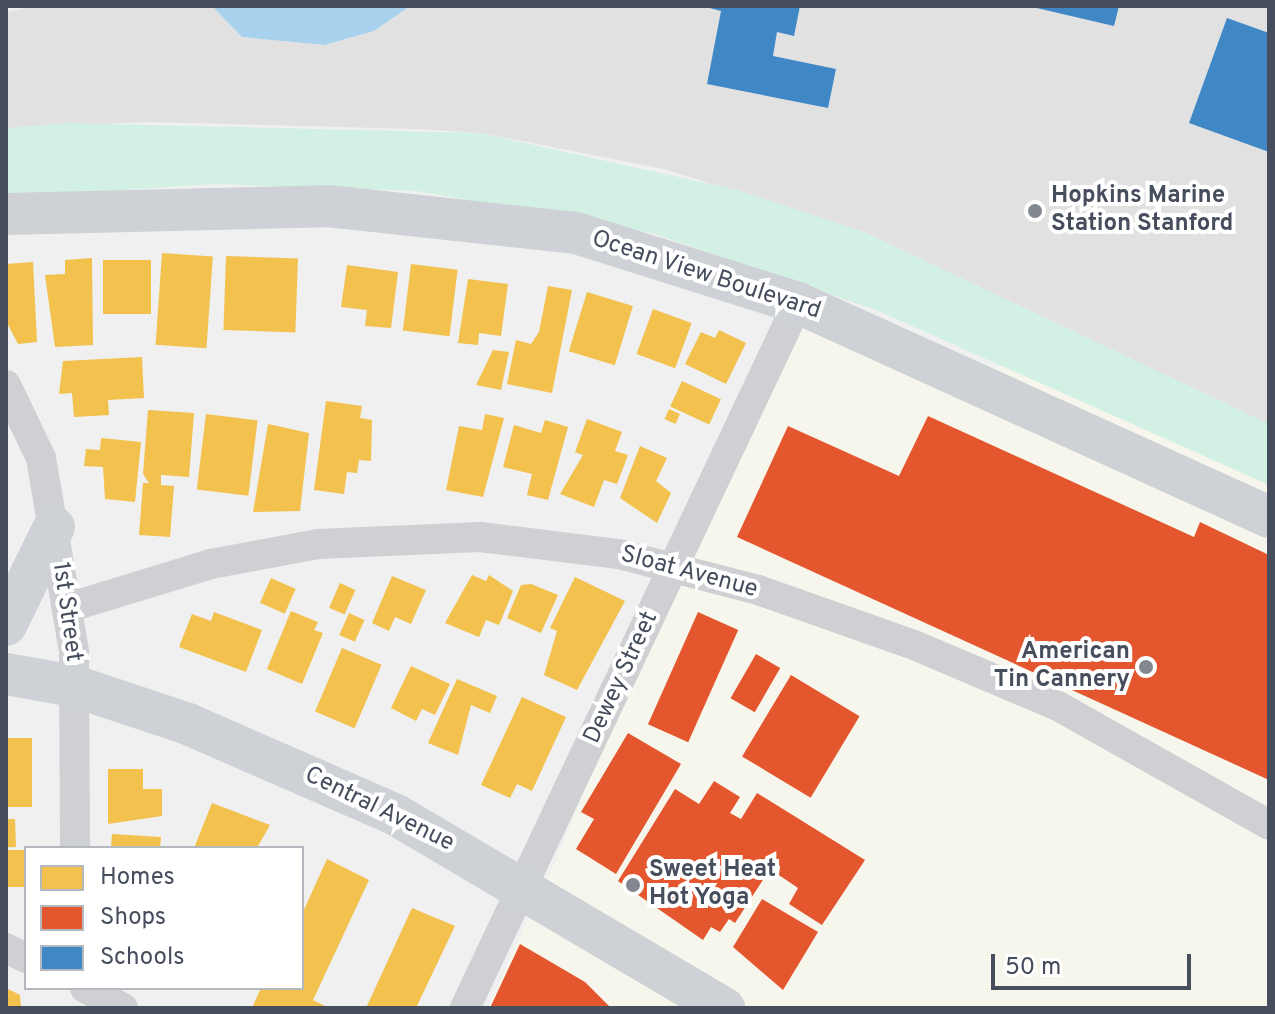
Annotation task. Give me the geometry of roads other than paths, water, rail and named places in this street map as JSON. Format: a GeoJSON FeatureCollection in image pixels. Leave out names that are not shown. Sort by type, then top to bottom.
{"type":"FeatureCollection","features":[{"type":"Feature","properties":{"kind":"main road","name":"Ocean View Boulevard"},"geometry":{"type":"LineString","coordinates":[[6,214],[217,204],[483,218],[628,246],[798,303],[1269,517]]}},
{"type":"Feature","properties":{"kind":"main road"},"geometry":{"type":"LineString","coordinates":[[6,625],[54,527]]}},
{"type":"Feature","properties":{"kind":"main road","name":"Central Avenue"},"geometry":{"type":"LineString","coordinates":[[6,674],[74,686],[294,768],[524,885],[724,1008]]}},
{"type":"Feature","properties":{"kind":"street","name":"Dewey Street"},"geometry":{"type":"LineString","coordinates":[[465,1008],[798,303]]}},
{"type":"Feature","properties":{"kind":"street","name":"1st Street"},"geometry":{"type":"LineString","coordinates":[[6,385],[36,444],[67,608],[74,686],[75,846]]}},
{"type":"Feature","properties":{"kind":"street","name":"Sloat Avenue"},"geometry":{"type":"LineString","coordinates":[[67,608],[264,552],[388,537],[551,543],[675,566],[839,617],[1058,706],[1269,825]]}},
{"type":"Feature","properties":{"kind":"street"},"geometry":{"type":"LineString","coordinates":[[6,948],[24,957]]}},
{"type":"Feature","properties":{"kind":"street"},"geometry":{"type":"LineString","coordinates":[[89,990],[123,1008]]}},
{"type":"Feature","properties":{"kind":"water"},"geometry":{"type":"Polygon","coordinates":[[[212,6],[410,6],[374,31],[324,45],[242,37],[212,6]]]}},
{"type":"Feature","properties":{"kind":"place","name":"Hopkins Marine Station Stanford"},"geometry":{"type":"Point","coordinates":[1035,211]}},
{"type":"Feature","properties":{"kind":"place","name":"American Tin Cannery"},"geometry":{"type":"Point","coordinates":[1146,667]}},
{"type":"Feature","properties":{"kind":"place","name":"Sweet Heat Hot Yoga"},"geometry":{"type":"Point","coordinates":[633,885]}}]}
